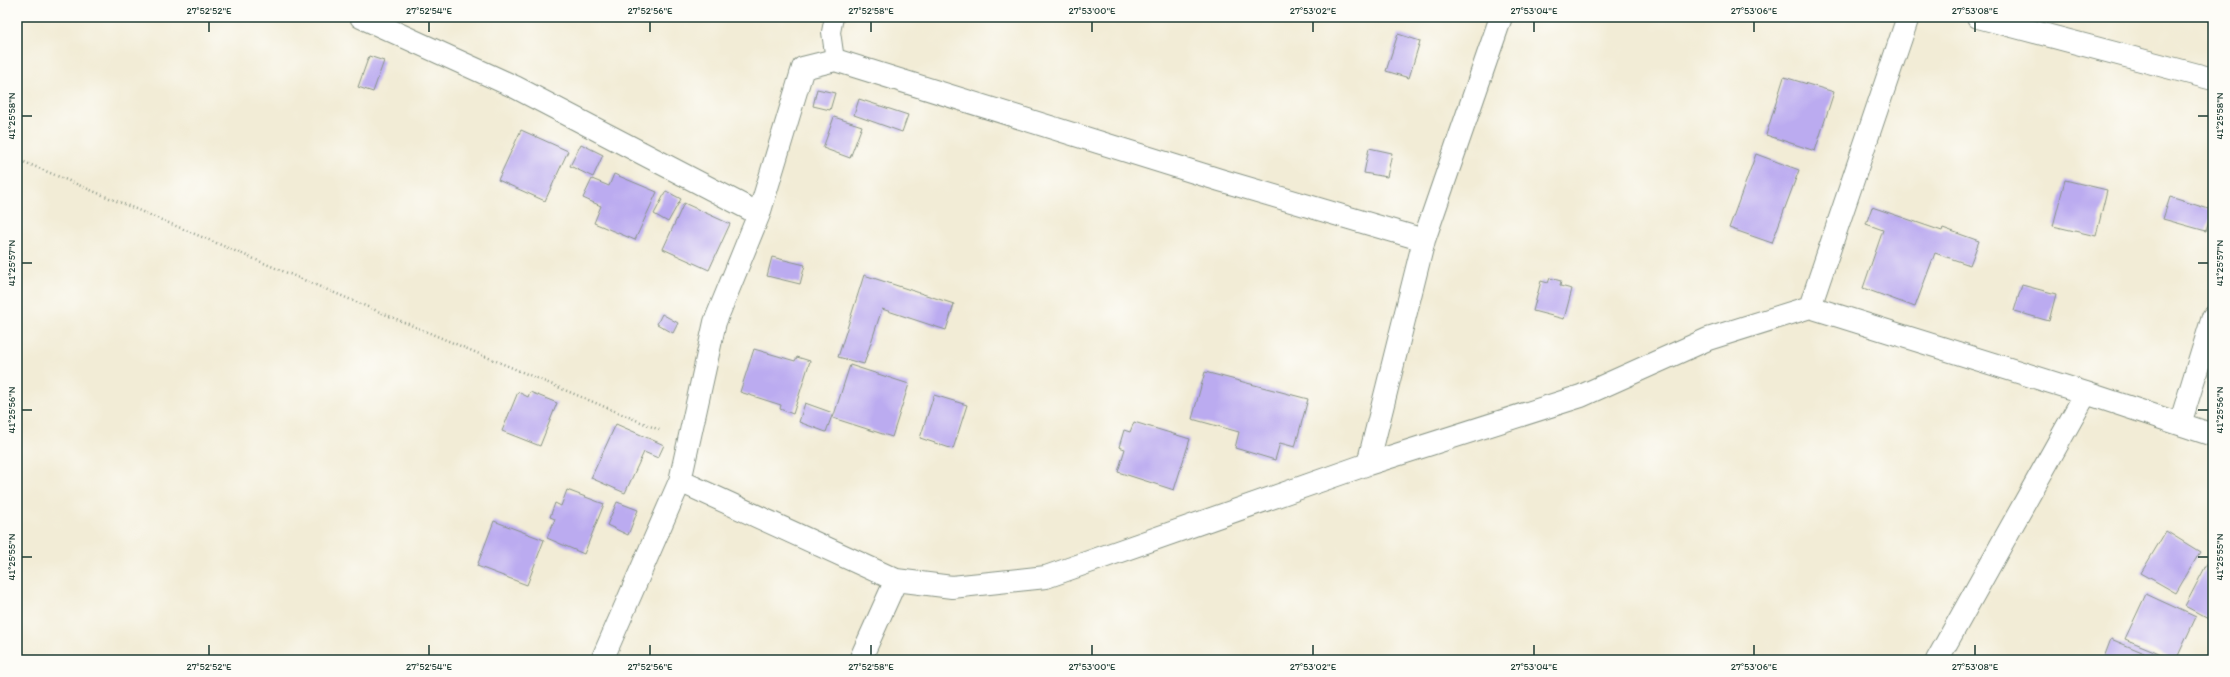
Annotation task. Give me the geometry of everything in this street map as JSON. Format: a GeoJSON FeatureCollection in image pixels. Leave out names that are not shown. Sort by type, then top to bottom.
{"type":"FeatureCollection","features":[{"type":"Feature","properties":{"kind":"street"},"geometry":{"type":"LineString","coordinates":[[361,17],[515,87],[759,214]]}},
{"type":"Feature","properties":{"kind":"street"},"geometry":{"type":"LineString","coordinates":[[1368,464],[1424,240],[1501,17]]}},
{"type":"Feature","properties":{"kind":"street"},"geometry":{"type":"LineString","coordinates":[[1810,307],[1908,17]]}},
{"type":"Feature","properties":{"kind":"street"},"geometry":{"type":"LineString","coordinates":[[1978,17],[2213,79]]}},
{"type":"Feature","properties":{"kind":"street"},"geometry":{"type":"LineString","coordinates":[[602,660],[680,481],[715,322],[759,214],[803,68],[835,60],[1212,178],[1424,240]]}},
{"type":"Feature","properties":{"kind":"street"},"geometry":{"type":"LineString","coordinates":[[680,481],[896,580],[952,587],[1046,577],[1368,464],[1581,396],[1708,339],[1810,307],[2086,393],[2213,436]]}},
{"type":"Feature","properties":{"kind":"street"},"geometry":{"type":"LineString","coordinates":[[2180,424],[2213,317]]}},
{"type":"Feature","properties":{"kind":"street"},"geometry":{"type":"LineString","coordinates":[[1937,660],[2086,393]]}},
{"type":"Feature","properties":{"kind":"street"},"geometry":{"type":"LineString","coordinates":[[860,660],[896,580]]}},
{"type":"Feature","properties":{"kind":"lane"},"geometry":{"type":"LineString","coordinates":[[834,17],[831,32],[835,60]]}},
{"type":"Feature","properties":{"kind":"path"},"geometry":{"type":"LineString","coordinates":[[17,159],[688,442]]}},
{"type":"Feature","properties":{"kind":"building"},"geometry":{"type":"Polygon","coordinates":[[[577,17],[597,17],[595,23],[577,17]]]}},
{"type":"Feature","properties":{"kind":"building"},"geometry":{"type":"Polygon","coordinates":[[[1398,34],[1420,41],[1409,78],[1386,71],[1398,34]]]}},
{"type":"Feature","properties":{"kind":"building"},"geometry":{"type":"Polygon","coordinates":[[[369,56],[384,61],[373,92],[358,87],[369,56]]]}},
{"type":"Feature","properties":{"kind":"building"},"geometry":{"type":"Polygon","coordinates":[[[1784,77],[1834,92],[1815,151],[1766,135],[1784,77]]]}},
{"type":"Feature","properties":{"kind":"building"},"geometry":{"type":"Polygon","coordinates":[[[817,89],[835,93],[830,110],[813,106],[817,89]]]}},
{"type":"Feature","properties":{"kind":"building"},"geometry":{"type":"Polygon","coordinates":[[[859,99],[908,115],[902,132],[854,115],[859,99]]]}},
{"type":"Feature","properties":{"kind":"building"},"geometry":{"type":"Polygon","coordinates":[[[834,117],[862,126],[850,158],[823,148],[834,117]]]}},
{"type":"Feature","properties":{"kind":"building"},"geometry":{"type":"Polygon","coordinates":[[[521,130],[568,151],[545,201],[498,180],[521,130]]]}},
{"type":"Feature","properties":{"kind":"building"},"geometry":{"type":"Polygon","coordinates":[[[581,144],[603,155],[593,177],[570,166],[581,144]]]}},
{"type":"Feature","properties":{"kind":"building"},"geometry":{"type":"Polygon","coordinates":[[[1369,148],[1392,153],[1387,177],[1364,173],[1369,148]]]}},
{"type":"Feature","properties":{"kind":"building"},"geometry":{"type":"Polygon","coordinates":[[[1756,154],[1799,170],[1772,243],[1729,228],[1756,154]]]}},
{"type":"Feature","properties":{"kind":"building"},"geometry":{"type":"Polygon","coordinates":[[[614,174],[657,192],[635,240],[594,223],[601,206],[583,198],[592,179],[609,186],[614,174]]]}},
{"type":"Feature","properties":{"kind":"building"},"geometry":{"type":"Polygon","coordinates":[[[2065,180],[2107,190],[2096,236],[2053,226],[2065,180]]]}},
{"type":"Feature","properties":{"kind":"building"},"geometry":{"type":"Polygon","coordinates":[[[666,191],[681,199],[668,222],[654,214],[666,191]]]}},
{"type":"Feature","properties":{"kind":"building"},"geometry":{"type":"Polygon","coordinates":[[[2170,197],[2212,210],[2206,231],[2163,219],[2170,197]]]}},
{"type":"Feature","properties":{"kind":"building"},"geometry":{"type":"Polygon","coordinates":[[[684,203],[730,224],[709,270],[663,249],[684,203]]]}},
{"type":"Feature","properties":{"kind":"building"},"geometry":{"type":"Polygon","coordinates":[[[1872,207],[1942,231],[1943,228],[1979,241],[1970,265],[1935,253],[1915,307],[1863,288],[1883,230],[1866,224],[1872,207]]]}},
{"type":"Feature","properties":{"kind":"building"},"geometry":{"type":"Polygon","coordinates":[[[772,257],[805,265],[800,284],[767,276],[772,257]]]}},
{"type":"Feature","properties":{"kind":"building"},"geometry":{"type":"Polygon","coordinates":[[[864,275],[954,304],[946,330],[882,309],[864,364],[838,357],[864,275]]]}},
{"type":"Feature","properties":{"kind":"building"},"geometry":{"type":"Polygon","coordinates":[[[1550,278],[1561,281],[1560,286],[1572,289],[1564,319],[1533,311],[1541,281],[1548,283],[1550,278]]]}},
{"type":"Feature","properties":{"kind":"building"},"geometry":{"type":"Polygon","coordinates":[[[2022,285],[2056,294],[2049,321],[2014,311],[2022,285]]]}},
{"type":"Feature","properties":{"kind":"building"},"geometry":{"type":"Polygon","coordinates":[[[662,314],[678,323],[673,333],[657,324],[662,314]]]}},
{"type":"Feature","properties":{"kind":"building"},"geometry":{"type":"Polygon","coordinates":[[[754,349],[795,361],[797,357],[810,361],[793,414],[780,409],[781,405],[740,392],[754,349]]]}},
{"type":"Feature","properties":{"kind":"building"},"geometry":{"type":"Polygon","coordinates":[[[850,365],[909,384],[892,437],[833,418],[850,365]]]}},
{"type":"Feature","properties":{"kind":"building"},"geometry":{"type":"Polygon","coordinates":[[[1205,372],[1308,399],[1295,447],[1280,443],[1275,460],[1235,448],[1239,432],[1192,419],[1205,372]]]}},
{"type":"Feature","properties":{"kind":"building"},"geometry":{"type":"Polygon","coordinates":[[[518,392],[528,397],[530,392],[557,403],[540,446],[502,431],[518,392]]]}},
{"type":"Feature","properties":{"kind":"building"},"geometry":{"type":"Polygon","coordinates":[[[934,395],[967,405],[953,449],[920,438],[934,395]]]}},
{"type":"Feature","properties":{"kind":"building"},"geometry":{"type":"Polygon","coordinates":[[[805,403],[833,413],[826,432],[799,422],[805,403]]]}},
{"type":"Feature","properties":{"kind":"building"},"geometry":{"type":"Polygon","coordinates":[[[1134,422],[1190,439],[1174,490],[1118,472],[1125,449],[1119,447],[1124,430],[1130,432],[1134,422]]]}},
{"type":"Feature","properties":{"kind":"building"},"geometry":{"type":"Polygon","coordinates":[[[616,424],[664,445],[658,458],[644,452],[625,493],[591,478],[616,424]]]}},
{"type":"Feature","properties":{"kind":"building"},"geometry":{"type":"Polygon","coordinates":[[[567,490],[604,504],[584,554],[547,538],[555,519],[550,517],[555,503],[561,506],[567,490]]]}},
{"type":"Feature","properties":{"kind":"building"},"geometry":{"type":"Polygon","coordinates":[[[617,502],[638,510],[628,535],[607,525],[617,502]]]}},
{"type":"Feature","properties":{"kind":"building"},"geometry":{"type":"Polygon","coordinates":[[[494,521],[544,540],[527,585],[477,566],[494,521]]]}},
{"type":"Feature","properties":{"kind":"building"},"geometry":{"type":"Polygon","coordinates":[[[2166,531],[2200,552],[2176,593],[2141,573],[2166,531]]]}},
{"type":"Feature","properties":{"kind":"building"},"geometry":{"type":"Polygon","coordinates":[[[2211,556],[2213,557],[2213,621],[2185,606],[2211,556]]]}},
{"type":"Feature","properties":{"kind":"building"},"geometry":{"type":"Polygon","coordinates":[[[2146,594],[2196,617],[2176,660],[2125,639],[2146,594]]]}},
{"type":"Feature","properties":{"kind":"building"},"geometry":{"type":"Polygon","coordinates":[[[2111,639],[2161,660],[2103,660],[2111,639]]]}}]}
